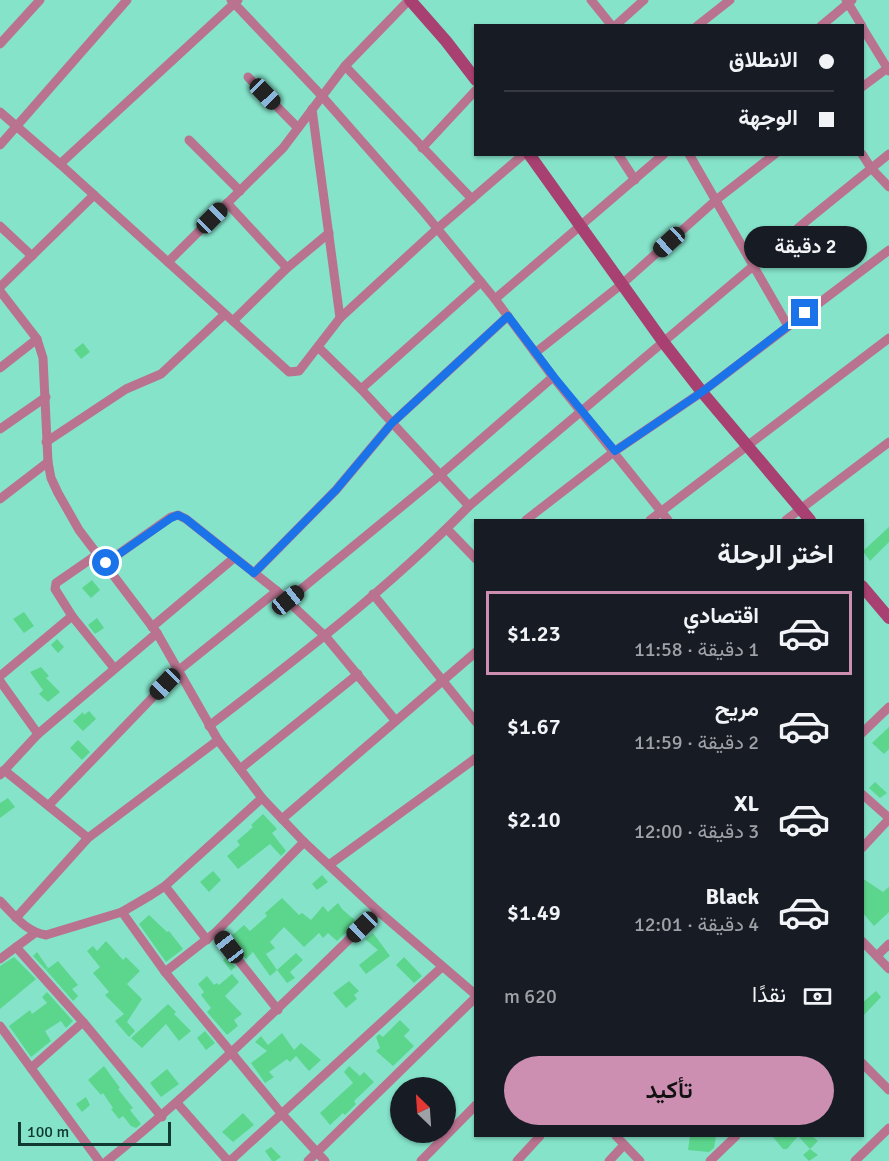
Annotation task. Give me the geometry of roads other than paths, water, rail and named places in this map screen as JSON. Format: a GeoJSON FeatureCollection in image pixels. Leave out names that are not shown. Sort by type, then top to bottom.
{"type":"FeatureCollection","features":[{"type":"Feature","properties":{"kind":"street"},"geometry":{"type":"LineString","coordinates":[[0,44],[40,0]]}},
{"type":"Feature","properties":{"kind":"street"},"geometry":{"type":"LineString","coordinates":[[0,145],[127,0]]}},
{"type":"Feature","properties":{"kind":"street"},"geometry":{"type":"LineString","coordinates":[[168,262],[282,148],[345,66],[410,0],[474,77]]}},
{"type":"Feature","properties":{"kind":"street"},"geometry":{"type":"LineString","coordinates":[[591,0],[611,24]]}},
{"type":"Feature","properties":{"kind":"street"},"geometry":{"type":"LineString","coordinates":[[615,24],[644,0]]}},
{"type":"Feature","properties":{"kind":"street"},"geometry":{"type":"LineString","coordinates":[[710,0],[718,10]]}},
{"type":"Feature","properties":{"kind":"street"},"geometry":{"type":"LineString","coordinates":[[700,24],[730,0]]}},
{"type":"Feature","properties":{"kind":"street"},"geometry":{"type":"LineString","coordinates":[[60,164],[235,1],[438,228],[667,519]]}},
{"type":"Feature","properties":{"kind":"street"},"geometry":{"type":"LineString","coordinates":[[823,24],[849,1],[861,24]]}},
{"type":"Feature","properties":{"kind":"street"},"geometry":{"type":"LineString","coordinates":[[864,29],[888,69],[864,86]]}},
{"type":"Feature","properties":{"kind":"street"},"geometry":{"type":"LineString","coordinates":[[345,66],[472,199]]}},
{"type":"Feature","properties":{"kind":"street"},"geometry":{"type":"LineString","coordinates":[[248,77],[298,128]]}},
{"type":"Feature","properties":{"kind":"street"},"geometry":{"type":"LineString","coordinates":[[422,148],[474,92]]}},
{"type":"Feature","properties":{"kind":"street"},"geometry":{"type":"LineString","coordinates":[[312,109],[340,318]]}},
{"type":"Feature","properties":{"kind":"street"},"geometry":{"type":"LineString","coordinates":[[0,112],[290,372],[299,371],[340,318],[438,228],[524,156]]}},
{"type":"Feature","properties":{"kind":"street"},"geometry":{"type":"LineString","coordinates":[[189,140],[240,191]]}},
{"type":"Feature","properties":{"kind":"street"},"geometry":{"type":"LineString","coordinates":[[209,726],[326,637],[447,529],[469,506],[889,154]]}},
{"type":"Feature","properties":{"kind":"street"},"geometry":{"type":"LineString","coordinates":[[528,156],[702,392],[809,519]]}},
{"type":"Feature","properties":{"kind":"street"},"geometry":{"type":"LineString","coordinates":[[619,156],[635,180]]}},
{"type":"Feature","properties":{"kind":"street"},"geometry":{"type":"LineString","coordinates":[[495,299],[662,156]]}},
{"type":"Feature","properties":{"kind":"street"},"geometry":{"type":"LineString","coordinates":[[690,156],[788,326]]}},
{"type":"Feature","properties":{"kind":"street"},"geometry":{"type":"LineString","coordinates":[[535,353],[622,284],[716,200],[772,156]]}},
{"type":"Feature","properties":{"kind":"street"},"geometry":{"type":"LineString","coordinates":[[863,156],[889,187]]}},
{"type":"Feature","properties":{"kind":"street"},"geometry":{"type":"LineString","coordinates":[[94,195],[0,289],[37,339],[43,358],[48,462],[51,478],[58,494],[80,530],[154,630],[218,740],[262,798],[304,842],[378,911],[474,994]]}},
{"type":"Feature","properties":{"kind":"street"},"geometry":{"type":"LineString","coordinates":[[227,204],[287,268]]}},
{"type":"Feature","properties":{"kind":"street"},"geometry":{"type":"LineString","coordinates":[[0,226],[32,256]]}},
{"type":"Feature","properties":{"kind":"street"},"geometry":{"type":"LineString","coordinates":[[233,321],[287,268],[329,233]]}},
{"type":"Feature","properties":{"kind":"street"},"geometry":{"type":"LineString","coordinates":[[527,519],[615,451],[702,392],[889,250]]}},
{"type":"Feature","properties":{"kind":"street"},"geometry":{"type":"LineString","coordinates":[[361,389],[481,282]]}},
{"type":"Feature","properties":{"kind":"street"},"geometry":{"type":"LineString","coordinates":[[46,442],[126,389],[161,374],[225,314]]}},
{"type":"Feature","properties":{"kind":"street"},"geometry":{"type":"LineString","coordinates":[[254,573],[336,490],[392,423],[508,316]]}},
{"type":"Feature","properties":{"kind":"street"},"geometry":{"type":"LineString","coordinates":[[652,519],[889,338]]}},
{"type":"Feature","properties":{"kind":"street"},"geometry":{"type":"LineString","coordinates":[[0,368],[37,339]]}},
{"type":"Feature","properties":{"kind":"street"},"geometry":{"type":"LineString","coordinates":[[318,347],[361,389],[469,506]]}},
{"type":"Feature","properties":{"kind":"street"},"geometry":{"type":"LineString","coordinates":[[288,600],[440,475],[554,377]]}},
{"type":"Feature","properties":{"kind":"street"},"geometry":{"type":"LineString","coordinates":[[0,429],[46,397]]}},
{"type":"Feature","properties":{"kind":"street"},"geometry":{"type":"LineString","coordinates":[[787,519],[889,442]]}},
{"type":"Feature","properties":{"kind":"street"},"geometry":{"type":"LineString","coordinates":[[0,498],[48,462]]}},
{"type":"Feature","properties":{"kind":"street"},"geometry":{"type":"LineString","coordinates":[[106,563],[171,518],[178,515],[186,519],[288,600],[326,637],[395,720]]}},
{"type":"Feature","properties":{"kind":"street"},"geometry":{"type":"LineString","coordinates":[[447,529],[474,557]]}},
{"type":"Feature","properties":{"kind":"street"},"geometry":{"type":"LineString","coordinates":[[95,550],[55,586],[72,616],[114,668]]}},
{"type":"Feature","properties":{"kind":"street"},"geometry":{"type":"LineString","coordinates":[[88,838],[49,805],[2,772],[38,734],[234,558]]}},
{"type":"Feature","properties":{"kind":"street"},"geometry":{"type":"LineString","coordinates":[[864,588],[889,618]]}},
{"type":"Feature","properties":{"kind":"street"},"geometry":{"type":"LineString","coordinates":[[49,805],[179,670],[278,591]]}},
{"type":"Feature","properties":{"kind":"street"},"geometry":{"type":"LineString","coordinates":[[373,594],[474,720]]}},
{"type":"Feature","properties":{"kind":"street"},"geometry":{"type":"LineString","coordinates":[[0,676],[72,616]]}},
{"type":"Feature","properties":{"kind":"street"},"geometry":{"type":"LineString","coordinates":[[282,819],[474,654]]}},
{"type":"Feature","properties":{"kind":"street"},"geometry":{"type":"LineString","coordinates":[[240,769],[358,674]]}},
{"type":"Feature","properties":{"kind":"street"},"geometry":{"type":"LineString","coordinates":[[0,681],[38,734]]}},
{"type":"Feature","properties":{"kind":"street"},"geometry":{"type":"LineString","coordinates":[[864,731],[889,706]]}},
{"type":"Feature","properties":{"kind":"street"},"geometry":{"type":"LineString","coordinates":[[16,918],[88,838],[218,740]]}},
{"type":"Feature","properties":{"kind":"street"},"geometry":{"type":"LineString","coordinates":[[329,865],[474,759]]}},
{"type":"Feature","properties":{"kind":"street"},"geometry":{"type":"LineString","coordinates":[[864,796],[889,819],[864,846]]}},
{"type":"Feature","properties":{"kind":"street"},"geometry":{"type":"LineString","coordinates":[[0,901],[35,933],[46,935],[122,912],[165,886],[262,798]]}},
{"type":"Feature","properties":{"kind":"street"},"geometry":{"type":"LineString","coordinates":[[165,972],[216,932],[304,842]]}},
{"type":"Feature","properties":{"kind":"street"},"geometry":{"type":"LineString","coordinates":[[165,886],[207,940]]}},
{"type":"Feature","properties":{"kind":"street"},"geometry":{"type":"LineString","coordinates":[[107,1161],[162,1117],[278,1010],[378,911]]}},
{"type":"Feature","properties":{"kind":"street"},"geometry":{"type":"LineString","coordinates":[[122,912],[165,972],[231,1053],[325,1161]]}},
{"type":"Feature","properties":{"kind":"street"},"geometry":{"type":"LineString","coordinates":[[216,932],[278,1010]]}},
{"type":"Feature","properties":{"kind":"street"},"geometry":{"type":"LineString","coordinates":[[0,959],[35,933]]}},
{"type":"Feature","properties":{"kind":"street"},"geometry":{"type":"LineString","coordinates":[[864,943],[889,969]]}},
{"type":"Feature","properties":{"kind":"street"},"geometry":{"type":"LineString","coordinates":[[877,956],[889,944]]}},
{"type":"Feature","properties":{"kind":"street"},"geometry":{"type":"LineString","coordinates":[[16,947],[83,1022],[162,1117]]}},
{"type":"Feature","properties":{"kind":"street"},"geometry":{"type":"LineString","coordinates":[[177,1103],[229,1161],[442,967]]}},
{"type":"Feature","properties":{"kind":"street"},"geometry":{"type":"LineString","coordinates":[[308,1161],[474,998]]}},
{"type":"Feature","properties":{"kind":"street"},"geometry":{"type":"LineString","coordinates":[[31,1068],[83,1022]]}},
{"type":"Feature","properties":{"kind":"street"},"geometry":{"type":"LineString","coordinates":[[0,1026],[99,1161]]}},
{"type":"Feature","properties":{"kind":"street"},"geometry":{"type":"LineString","coordinates":[[864,1065],[889,1090]]}},
{"type":"Feature","properties":{"kind":"street"},"geometry":{"type":"LineString","coordinates":[[421,1161],[474,1107]]}},
{"type":"Feature","properties":{"kind":"street"},"geometry":{"type":"LineString","coordinates":[[855,1161],[889,1128]]}},
{"type":"Feature","properties":{"kind":"street"},"geometry":{"type":"LineString","coordinates":[[517,1161],[539,1137]]}},
{"type":"Feature","properties":{"kind":"street"},"geometry":{"type":"LineString","coordinates":[[617,1137],[640,1161]]}},
{"type":"Feature","properties":{"kind":"street"},"geometry":{"type":"LineString","coordinates":[[710,1161],[735,1137]]}},
{"type":"Feature","properties":{"kind":"street"},"geometry":{"type":"LineString","coordinates":[[609,1161],[624,1145]]}}]}
